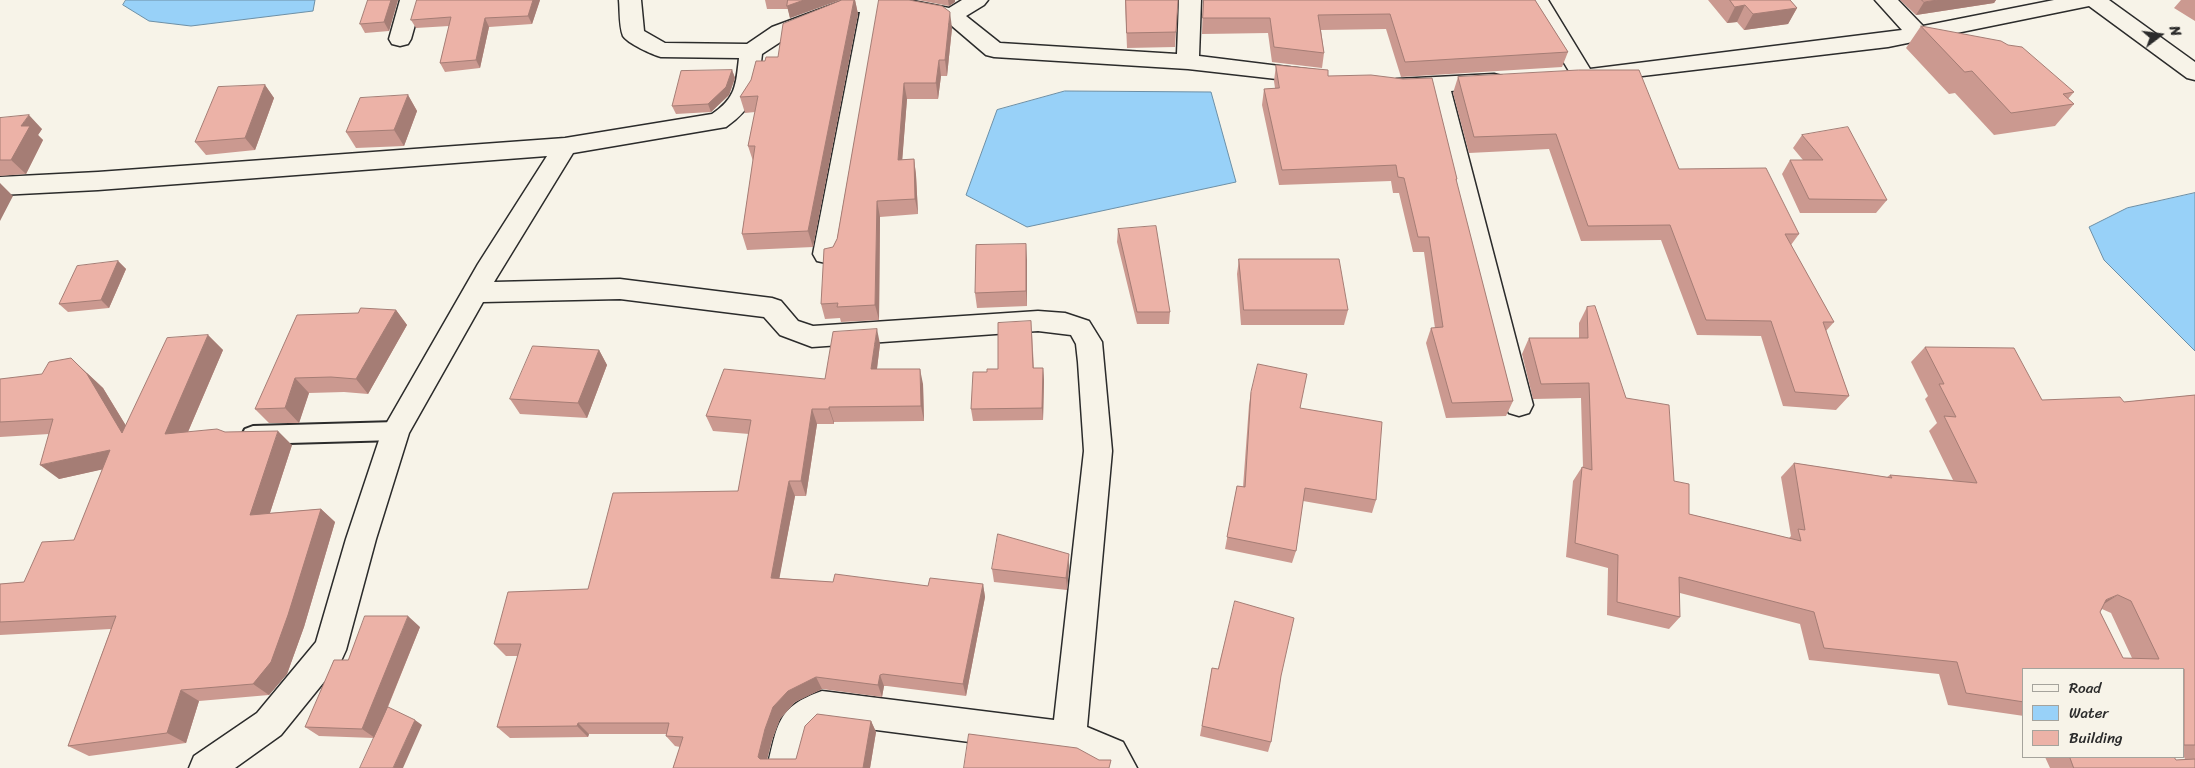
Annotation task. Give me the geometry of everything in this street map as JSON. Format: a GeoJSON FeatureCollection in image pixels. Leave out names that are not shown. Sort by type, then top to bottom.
{"type":"FeatureCollection","features":[{"type":"Feature","properties":{"kind":"street"},"geometry":{"type":"LineString","coordinates":[[400,39],[411,0]]}},
{"type":"Feature","properties":{"kind":"street"},"geometry":{"type":"LineString","coordinates":[[630,0],[633,34],[661,50],[751,51],[780,32],[847,6],[894,4],[952,15],[994,50],[1188,62],[1332,78]]}},
{"type":"Feature","properties":{"kind":"street"},"geometry":{"type":"LineString","coordinates":[[952,15],[976,0]]}},
{"type":"Feature","properties":{"kind":"street"},"geometry":{"type":"LineString","coordinates":[[1188,62],[1190,0]]}},
{"type":"Feature","properties":{"kind":"street"},"geometry":{"type":"LineString","coordinates":[[1537,0],[1573,76],[1888,40],[2043,4],[2087,0]]}},
{"type":"Feature","properties":{"kind":"street"},"geometry":{"type":"LineString","coordinates":[[1886,0],[1918,34]]}},
{"type":"Feature","properties":{"kind":"street"},"geometry":{"type":"LineString","coordinates":[[2095,0],[2195,73]]}},
{"type":"Feature","properties":{"kind":"street"},"geometry":{"type":"LineString","coordinates":[[826,254],[872,4]]}},
{"type":"Feature","properties":{"kind":"street"},"geometry":{"type":"LineString","coordinates":[[0,186],[98,181],[565,146],[718,121],[732,113],[744,98],[751,51]]}},
{"type":"Feature","properties":{"kind":"street"},"geometry":{"type":"LineString","coordinates":[[1380,84],[1400,86],[1515,80]]}},
{"type":"Feature","properties":{"kind":"street"},"geometry":{"type":"LineString","coordinates":[[1438,84],[1519,405]]}},
{"type":"Feature","properties":{"kind":"street"},"geometry":{"type":"LineString","coordinates":[[206,768],[269,724],[330,650],[361,539],[396,431],[476,292],[565,146]]}},
{"type":"Feature","properties":{"kind":"street"},"geometry":{"type":"LineString","coordinates":[[476,292],[620,289],[772,308],[789,328],[812,337],[1038,321],[1065,323],[1080,328],[1089,342],[1092,362],[1098,451],[1069,739]]}},
{"type":"Feature","properties":{"kind":"street"},"geometry":{"type":"LineString","coordinates":[[784,768],[797,720],[809,710],[822,707],[1079,740],[1111,754],[1120,768]]}},
{"type":"Feature","properties":{"kind":"lane"},"geometry":{"type":"LineString","coordinates":[[240,435],[396,431]]}},
{"type":"Feature","properties":{"kind":"water"},"geometry":{"type":"Polygon","coordinates":[[[126,0],[315,0],[313,11],[191,26],[149,21],[123,5],[126,0]]]}},
{"type":"Feature","properties":{"kind":"water"},"geometry":{"type":"Polygon","coordinates":[[[1065,91],[1211,92],[1236,182],[1027,227],[966,195],[997,110],[1065,91]]]}},
{"type":"Feature","properties":{"kind":"water"},"geometry":{"type":"Polygon","coordinates":[[[2195,193],[2195,351],[2104,260],[2089,227],[2127,208],[2195,193]]]}},
{"type":"Feature","properties":{"kind":"building"},"geometry":{"type":"Polygon","coordinates":[[[368,0],[391,0],[384,22],[360,24],[368,0]]]}},
{"type":"Feature","properties":{"kind":"building"},"geometry":{"type":"Polygon","coordinates":[[[417,0],[533,0],[528,16],[485,18],[476,60],[440,63],[451,17],[411,20],[417,0]]]}},
{"type":"Feature","properties":{"kind":"building"},"geometry":{"type":"Polygon","coordinates":[[[788,0],[804,0],[787,6],[788,0]]]}},
{"type":"Feature","properties":{"kind":"building"},"geometry":{"type":"Polygon","coordinates":[[[842,0],[854,0],[808,231],[742,234],[755,146],[748,146],[758,96],[740,97],[751,80],[756,61],[765,61],[766,57],[778,57],[783,24],[842,0]]]}},
{"type":"Feature","properties":{"kind":"building"},"geometry":{"type":"Polygon","coordinates":[[[879,0],[909,0],[942,6],[950,12],[945,60],[939,60],[936,83],[904,83],[898,160],[914,159],[915,199],[877,201],[875,305],[837,307],[838,303],[821,304],[824,249],[833,247],[837,239],[879,0]]]}},
{"type":"Feature","properties":{"kind":"building"},"geometry":{"type":"Polygon","coordinates":[[[1126,0],[1178,0],[1176,32],[1127,33],[1126,0]]]}},
{"type":"Feature","properties":{"kind":"building"},"geometry":{"type":"Polygon","coordinates":[[[1204,0],[1535,0],[1568,52],[1405,62],[1390,14],[1318,15],[1324,53],[1274,47],[1270,18],[1203,18],[1204,0]]]}},
{"type":"Feature","properties":{"kind":"building"},"geometry":{"type":"Polygon","coordinates":[[[1730,0],[1790,0],[1797,8],[1753,14],[1745,5],[1735,7],[1730,0]]]}},
{"type":"Feature","properties":{"kind":"building"},"geometry":{"type":"Polygon","coordinates":[[[1922,0],[1938,0],[1924,2],[1922,0]]]}},
{"type":"Feature","properties":{"kind":"building"},"geometry":{"type":"Polygon","coordinates":[[[1921,26],[2001,41],[2008,45],[2022,47],[2074,92],[2063,94],[2074,104],[2011,113],[1972,71],[1965,72],[1921,26]]]}},
{"type":"Feature","properties":{"kind":"building"},"geometry":{"type":"Polygon","coordinates":[[[1276,65],[1328,70],[1328,76],[1371,75],[1403,79],[1432,78],[1513,401],[1452,403],[1431,328],[1443,327],[1429,237],[1418,237],[1404,178],[1398,177],[1396,165],[1282,170],[1264,89],[1279,88],[1276,65]]]}},
{"type":"Feature","properties":{"kind":"building"},"geometry":{"type":"Polygon","coordinates":[[[732,70],[726,87],[708,104],[672,106],[681,71],[732,70]]]}},
{"type":"Feature","properties":{"kind":"building"},"geometry":{"type":"Polygon","coordinates":[[[1579,70],[1639,70],[1679,169],[1766,168],[1799,234],[1785,234],[1834,322],[1823,322],[1849,396],[1795,392],[1771,321],[1706,320],[1670,225],[1588,226],[1556,134],[1474,137],[1458,77],[1579,70]]]}},
{"type":"Feature","properties":{"kind":"building"},"geometry":{"type":"Polygon","coordinates":[[[265,85],[245,138],[195,142],[218,87],[265,85]]]}},
{"type":"Feature","properties":{"kind":"building"},"geometry":{"type":"Polygon","coordinates":[[[408,95],[394,130],[346,132],[360,98],[408,95]]]}},
{"type":"Feature","properties":{"kind":"building"},"geometry":{"type":"Polygon","coordinates":[[[29,115],[21,126],[30,126],[11,160],[0,160],[0,118],[29,115]]]}},
{"type":"Feature","properties":{"kind":"building"},"geometry":{"type":"Polygon","coordinates":[[[1848,127],[1887,200],[1809,199],[1790,160],[1823,160],[1802,135],[1848,127]]]}},
{"type":"Feature","properties":{"kind":"building"},"geometry":{"type":"Polygon","coordinates":[[[1156,226],[1170,312],[1137,312],[1118,229],[1156,226]]]}},
{"type":"Feature","properties":{"kind":"building"},"geometry":{"type":"Polygon","coordinates":[[[1026,244],[1026,291],[975,293],[976,245],[1026,244]]]}},
{"type":"Feature","properties":{"kind":"building"},"geometry":{"type":"Polygon","coordinates":[[[1239,259],[1339,259],[1348,310],[1244,310],[1239,259]]]}},
{"type":"Feature","properties":{"kind":"building"},"geometry":{"type":"Polygon","coordinates":[[[118,261],[101,300],[59,304],[77,266],[118,261]]]}},
{"type":"Feature","properties":{"kind":"building"},"geometry":{"type":"Polygon","coordinates":[[[1595,306],[1626,398],[1669,405],[1674,481],[1689,484],[1689,514],[1801,541],[1798,529],[1805,530],[1794,463],[1892,478],[1890,475],[1977,483],[1944,416],[1956,417],[1939,384],[1944,384],[1925,347],[2014,348],[2042,400],[2120,397],[2124,402],[2195,395],[2195,745],[2185,745],[2185,668],[2022,668],[2022,702],[1966,693],[1957,662],[1824,648],[1814,612],[1679,577],[1680,617],[1617,602],[1618,555],[1575,543],[1582,467],[1592,470],[1589,383],[1541,384],[1529,338],[1588,338],[1587,307],[1595,306]],[[2118,595],[2106,600],[2100,612],[2123,658],[2159,659],[2131,601],[2118,595]]]}},
{"type":"Feature","properties":{"kind":"building"},"geometry":{"type":"Polygon","coordinates":[[[361,308],[396,310],[356,379],[331,377],[295,378],[285,408],[255,409],[297,315],[358,313],[361,308]]]}},
{"type":"Feature","properties":{"kind":"building"},"geometry":{"type":"Polygon","coordinates":[[[1031,321],[1033,368],[1043,368],[1042,408],[971,409],[973,372],[987,372],[987,369],[998,369],[998,323],[1031,321]]]}},
{"type":"Feature","properties":{"kind":"building"},"geometry":{"type":"Polygon","coordinates":[[[877,329],[871,369],[920,369],[921,406],[829,407],[829,409],[812,409],[801,481],[789,481],[771,578],[833,582],[835,574],[928,586],[930,578],[983,584],[963,684],[883,674],[880,675],[878,685],[816,677],[788,691],[773,707],[758,757],[760,759],[796,759],[805,726],[817,714],[871,721],[863,768],[673,768],[683,737],[666,736],[669,723],[578,723],[577,726],[497,727],[521,644],[494,644],[508,592],[588,589],[613,493],[738,491],[751,420],[706,416],[724,369],[825,379],[833,332],[877,329]]]}},
{"type":"Feature","properties":{"kind":"building"},"geometry":{"type":"Polygon","coordinates":[[[208,335],[165,434],[217,429],[225,432],[278,431],[250,515],[321,509],[288,615],[271,662],[253,684],[181,690],[167,733],[68,746],[116,616],[0,622],[0,584],[24,582],[42,542],[74,540],[110,450],[40,465],[53,419],[0,422],[0,379],[42,374],[49,362],[71,358],[87,374],[122,433],[167,338],[208,335]]]}},
{"type":"Feature","properties":{"kind":"building"},"geometry":{"type":"Polygon","coordinates":[[[533,346],[599,350],[578,403],[510,399],[533,346]]]}},
{"type":"Feature","properties":{"kind":"building"},"geometry":{"type":"Polygon","coordinates":[[[1258,364],[1307,374],[1300,408],[1382,422],[1376,500],[1305,488],[1296,551],[1227,537],[1237,486],[1245,487],[1251,392],[1258,364]]]}},
{"type":"Feature","properties":{"kind":"building"},"geometry":{"type":"Polygon","coordinates":[[[998,534],[1069,554],[1066,578],[992,569],[998,534]]]}},
{"type":"Feature","properties":{"kind":"building"},"geometry":{"type":"Polygon","coordinates":[[[1235,601],[1294,618],[1281,676],[1271,742],[1202,726],[1212,668],[1218,669],[1235,601]]]}},
{"type":"Feature","properties":{"kind":"building"},"geometry":{"type":"Polygon","coordinates":[[[365,616],[408,616],[362,729],[305,727],[334,660],[348,660],[365,616]]]}},
{"type":"Feature","properties":{"kind":"building"},"geometry":{"type":"Polygon","coordinates":[[[388,707],[415,720],[393,768],[360,768],[388,707]]]}},
{"type":"Feature","properties":{"kind":"building"},"geometry":{"type":"Polygon","coordinates":[[[969,734],[1077,748],[1099,760],[1111,760],[1109,768],[964,768],[969,734]]]}},
{"type":"Feature","properties":{"kind":"building"},"geometry":{"type":"Polygon","coordinates":[[[2070,758],[2195,759],[2195,768],[2074,768],[2070,758]]]}}]}
